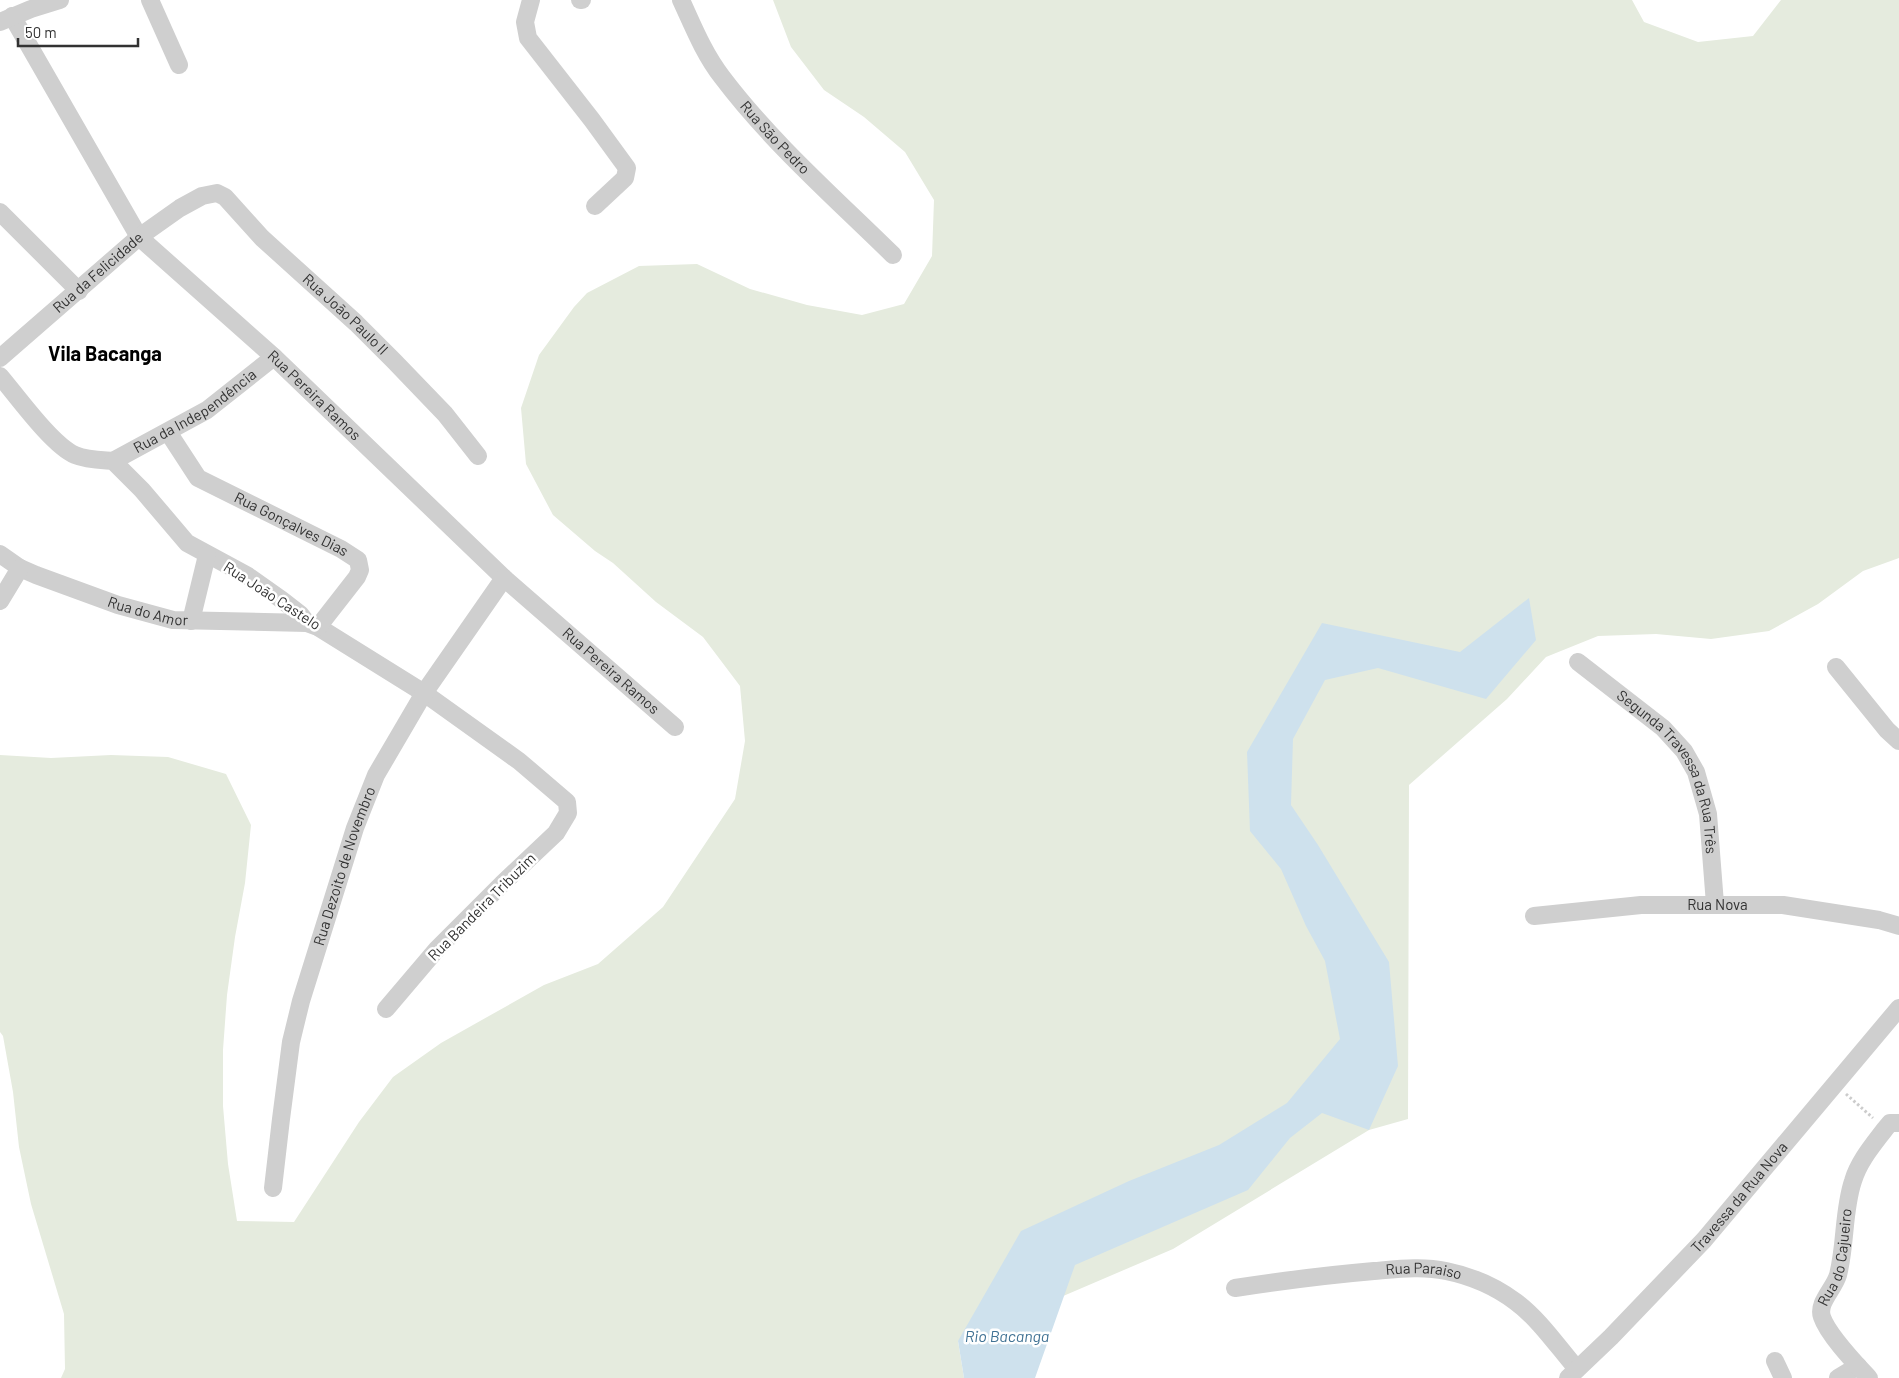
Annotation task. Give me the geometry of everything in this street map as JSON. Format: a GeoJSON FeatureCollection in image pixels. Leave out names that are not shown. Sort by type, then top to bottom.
{"type":"FeatureCollection","features":[{"type":"Feature","properties":{"kind":"street"},"geometry":{"type":"LineString","coordinates":[[6,19],[32,4],[60,0]]}},
{"type":"Feature","properties":{"kind":"street"},"geometry":{"type":"LineString","coordinates":[[150,0],[179,65]]}},
{"type":"Feature","properties":{"kind":"street"},"geometry":{"type":"LineString","coordinates":[[531,0],[525,22],[528,38],[533,47],[592,120],[627,168],[625,178],[595,206]]}},
{"type":"Feature","properties":{"kind":"street","name":"Rua São Pedro"},"geometry":{"type":"LineString","coordinates":[[681,0],[700,41],[721,76],[792,156],[893,255]]}},
{"type":"Feature","properties":{"kind":"street","name":"Rua Pereira Ramos"},"geometry":{"type":"LineString","coordinates":[[6,19],[139,237],[274,357],[504,578],[675,727]]}},
{"type":"Feature","properties":{"kind":"street","name":"Rua João Paulo II"},"geometry":{"type":"LineString","coordinates":[[202,196],[217,193],[224,197],[262,238],[394,360],[445,414],[478,456]]}},
{"type":"Feature","properties":{"kind":"street","name":"Rua da Felicidade"},"geometry":{"type":"LineString","coordinates":[[0,358],[139,237],[180,208],[202,196]]}},
{"type":"Feature","properties":{"kind":"street"},"geometry":{"type":"LineString","coordinates":[[0,212],[79,291]]}},
{"type":"Feature","properties":{"kind":"street","name":"Rua da Independência"},"geometry":{"type":"LineString","coordinates":[[113,461],[207,410],[274,357]]}},
{"type":"Feature","properties":{"kind":"street"},"geometry":{"type":"LineString","coordinates":[[0,376],[55,441],[66,450],[85,458],[113,461]]}},
{"type":"Feature","properties":{"kind":"street","name":"Rua Gonçalves Dias"},"geometry":{"type":"LineString","coordinates":[[168,432],[198,478],[341,549],[358,560],[360,564],[359,574],[313,625]]}},
{"type":"Feature","properties":{"kind":"street","name":"Rua João Castelo"},"geometry":{"type":"LineString","coordinates":[[113,461],[142,490],[187,543],[248,576],[313,625],[424,693],[519,761],[567,802]]}},
{"type":"Feature","properties":{"kind":"street","name":"Rua do Amor"},"geometry":{"type":"LineString","coordinates":[[0,554],[20,568],[118,605],[173,620],[313,625]]}},
{"type":"Feature","properties":{"kind":"street"},"geometry":{"type":"LineString","coordinates":[[191,621],[207,555]]}},
{"type":"Feature","properties":{"kind":"street"},"geometry":{"type":"LineString","coordinates":[[0,601],[20,568]]}},
{"type":"Feature","properties":{"kind":"street","name":"Rua Dezoito de Novembro"},"geometry":{"type":"LineString","coordinates":[[273,1188],[280,1118],[291,1042],[300,1001],[355,828],[376,775],[424,693],[504,578]]}},
{"type":"Feature","properties":{"kind":"street","name":"Segunda Travessa da Rua Três"},"geometry":{"type":"LineString","coordinates":[[1578,662],[1662,728],[1684,751],[1696,772],[1708,814],[1715,904]]}},
{"type":"Feature","properties":{"kind":"street"},"geometry":{"type":"LineString","coordinates":[[1836,667],[1887,730],[1899,741]]}},
{"type":"Feature","properties":{"kind":"street","name":"Rua Bandeira Tribuzim"},"geometry":{"type":"LineString","coordinates":[[386,1008],[437,949],[502,884],[556,834],[568,813],[567,802]]}},
{"type":"Feature","properties":{"kind":"street","name":"Rua Nova"},"geometry":{"type":"LineString","coordinates":[[1534,916],[1641,905],[1715,904],[1783,906],[1879,920],[1899,926]]}},
{"type":"Feature","properties":{"kind":"street","name":"Travessa da Rua Nova"},"geometry":{"type":"LineString","coordinates":[[1573,1373],[1611,1337],[1704,1240],[1899,1008]]}},
{"type":"Feature","properties":{"kind":"street","name":"Rua do Cajueiro"},"geometry":{"type":"LineString","coordinates":[[1863,1372],[1824,1322],[1822,1307],[1837,1276],[1853,1180],[1858,1168],[1892,1126]]}},
{"type":"Feature","properties":{"kind":"street","name":"Rua Paraiso"},"geometry":{"type":"LineString","coordinates":[[1234,1288],[1308,1276],[1409,1268],[1446,1270],[1476,1280],[1499,1291],[1517,1303],[1540,1325],[1573,1373]]}},
{"type":"Feature","properties":{"kind":"street"},"geometry":{"type":"LineString","coordinates":[[1775,1361],[1783,1378]]}},
{"type":"Feature","properties":{"kind":"street"},"geometry":{"type":"LineString","coordinates":[[1838,1378],[1863,1372]]}},
{"type":"Feature","properties":{"kind":"path"},"geometry":{"type":"LineString","coordinates":[[1836,1084],[1892,1126]]}},
{"type":"Feature","properties":{"kind":"shaded area"},"geometry":{"type":"Polygon","coordinates":[[[773,0],[1632,0],[1644,22],[1698,42],[1753,36],[1781,0],[1899,0],[1899,558],[1863,571],[1818,604],[1769,631],[1711,639],[1656,634],[1598,636],[1546,657],[1507,699],[1409,785],[1408,1119],[1369,1130],[1173,1249],[958,1341],[964,1378],[61,1378],[65,1369],[64,1314],[31,1204],[19,1147],[13,1092],[3,1036],[0,1032],[0,755],[51,758],[111,755],[168,757],[226,774],[251,825],[245,883],[227,995],[223,1050],[223,1106],[228,1164],[237,1221],[294,1222],[359,1122],[393,1077],[441,1043],[544,985],[598,964],[663,907],[735,799],[745,741],[740,686],[703,637],[656,602],[613,563],[595,551],[553,515],[526,464],[521,408],[539,355],[574,307],[587,293],[639,266],[697,264],[750,289],[807,305],[862,315],[904,304],[932,256],[934,200],[905,152],[864,117],[824,90],[791,47],[773,0]]]}},
{"type":"Feature","properties":{"kind":"water","name":"Rio Bacanga"},"geometry":{"type":"Polygon","coordinates":[[[1529,598],[1536,640],[1486,699],[1378,668],[1325,680],[1293,739],[1291,805],[1318,845],[1389,962],[1398,1066],[1369,1130],[1322,1113],[1290,1138],[1248,1190],[1075,1265],[1035,1378],[964,1378],[958,1341],[1021,1231],[1129,1181],[1219,1145],[1287,1103],[1340,1039],[1325,961],[1306,926],[1281,869],[1250,831],[1247,752],[1322,623],[1460,652],[1529,598]]]}},
{"type":"Feature","properties":{"kind":"district","name":"Vila Bacanga"},"geometry":{"type":"Point","coordinates":[105,354]}}]}
